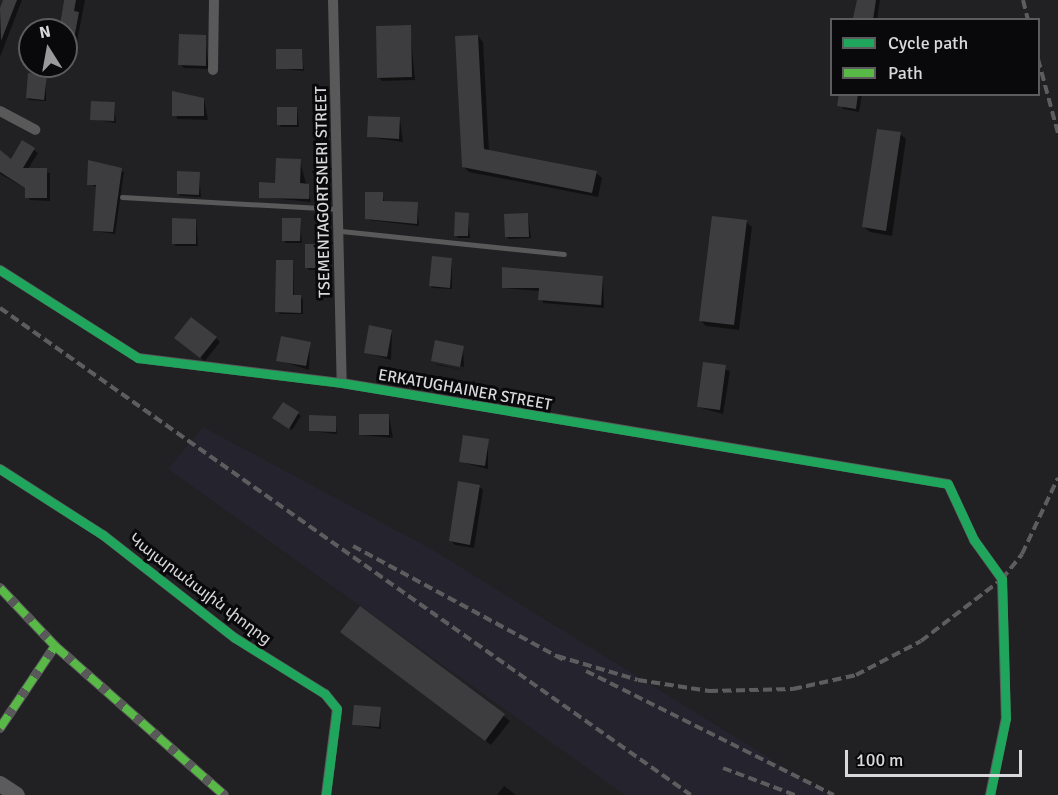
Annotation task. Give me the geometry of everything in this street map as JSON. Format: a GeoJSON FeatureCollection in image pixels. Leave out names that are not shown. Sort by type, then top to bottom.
{"type":"FeatureCollection","features":[{"type":"Feature","properties":{"kind":"main road"},"geometry":{"type":"LineString","coordinates":[[0,784],[17,795]]}},
{"type":"Feature","properties":{"kind":"street"},"geometry":{"type":"LineString","coordinates":[[213,70],[214,0]]}},
{"type":"Feature","properties":{"kind":"street","name":"TSEMENTAGORTSNERI STREET"},"geometry":{"type":"LineString","coordinates":[[333,0],[340,209],[342,383]]}},
{"type":"Feature","properties":{"kind":"street"},"geometry":{"type":"LineString","coordinates":[[0,111],[35,130]]}},
{"type":"Feature","properties":{"kind":"street","name":"ERKATUGHAINER STREET"},"geometry":{"type":"LineString","coordinates":[[0,270],[138,358],[342,383],[948,484],[974,540],[1002,579],[1006,718],[990,795]]}},
{"type":"Feature","properties":{"kind":"street","name":"Կայարանային փողոց"},"geometry":{"type":"LineString","coordinates":[[0,469],[103,535],[235,638],[325,693],[337,709],[326,795]]}},
{"type":"Feature","properties":{"kind":"street"},"geometry":{"type":"LineString","coordinates":[[0,588],[55,646],[224,795]]}},
{"type":"Feature","properties":{"kind":"street"},"geometry":{"type":"LineString","coordinates":[[0,728],[55,646]]}},
{"type":"Feature","properties":{"kind":"lane"},"geometry":{"type":"LineString","coordinates":[[122,197],[340,209]]}},
{"type":"Feature","properties":{"kind":"lane"},"geometry":{"type":"LineString","coordinates":[[340,231],[564,254]]}},
{"type":"Feature","properties":{"kind":"shaded area"},"geometry":{"type":"Polygon","coordinates":[[[203,427],[433,550],[829,795],[625,795],[168,469],[203,427]]]}},
{"type":"Feature","properties":{"kind":"building"},"geometry":{"type":"Polygon","coordinates":[[[3,0],[17,0],[1,41],[0,8],[3,0]]]}},
{"type":"Feature","properties":{"kind":"building"},"geometry":{"type":"Polygon","coordinates":[[[64,0],[76,0],[74,11],[79,12],[78,18],[61,18],[64,0]]]}},
{"type":"Feature","properties":{"kind":"building"},"geometry":{"type":"Polygon","coordinates":[[[857,0],[876,0],[873,18],[853,18],[857,0]]]}},
{"type":"Feature","properties":{"kind":"building"},"geometry":{"type":"Polygon","coordinates":[[[411,25],[412,77],[377,78],[376,26],[411,25]]]}},
{"type":"Feature","properties":{"kind":"building"},"geometry":{"type":"Polygon","coordinates":[[[179,34],[206,35],[206,66],[178,65],[179,34]]]}},
{"type":"Feature","properties":{"kind":"building"},"geometry":{"type":"Polygon","coordinates":[[[478,35],[484,149],[597,171],[592,193],[462,167],[455,36],[478,35]]]}},
{"type":"Feature","properties":{"kind":"building"},"geometry":{"type":"Polygon","coordinates":[[[276,49],[302,49],[303,69],[276,69],[276,49]]]}},
{"type":"Feature","properties":{"kind":"building"},"geometry":{"type":"Polygon","coordinates":[[[28,78],[47,78],[44,100],[26,98],[28,78]]]}},
{"type":"Feature","properties":{"kind":"building"},"geometry":{"type":"Polygon","coordinates":[[[172,91],[204,98],[204,116],[172,116],[172,91]]]}},
{"type":"Feature","properties":{"kind":"building"},"geometry":{"type":"Polygon","coordinates":[[[839,96],[858,96],[856,109],[837,106],[839,96]]]}},
{"type":"Feature","properties":{"kind":"building"},"geometry":{"type":"Polygon","coordinates":[[[91,101],[115,102],[114,121],[90,120],[91,101]]]}},
{"type":"Feature","properties":{"kind":"building"},"geometry":{"type":"Polygon","coordinates":[[[277,107],[297,107],[297,125],[277,125],[277,107]]]}},
{"type":"Feature","properties":{"kind":"building"},"geometry":{"type":"Polygon","coordinates":[[[368,116],[400,117],[399,139],[367,137],[368,116]]]}},
{"type":"Feature","properties":{"kind":"building"},"geometry":{"type":"Polygon","coordinates":[[[877,129],[901,132],[886,231],[862,227],[877,129]]]}},
{"type":"Feature","properties":{"kind":"building"},"geometry":{"type":"Polygon","coordinates":[[[22,140],[35,148],[23,168],[47,168],[47,198],[25,198],[25,188],[0,172],[0,150],[11,159],[22,140]]]}},
{"type":"Feature","properties":{"kind":"building"},"geometry":{"type":"Polygon","coordinates":[[[276,158],[301,159],[300,183],[309,184],[309,199],[259,198],[259,182],[275,183],[276,158]]]}},
{"type":"Feature","properties":{"kind":"building"},"geometry":{"type":"Polygon","coordinates":[[[88,160],[122,168],[113,232],[93,231],[96,185],[87,185],[88,160]]]}},
{"type":"Feature","properties":{"kind":"building"},"geometry":{"type":"Polygon","coordinates":[[[177,171],[200,172],[199,195],[177,194],[177,171]]]}},
{"type":"Feature","properties":{"kind":"building"},"geometry":{"type":"Polygon","coordinates":[[[365,192],[383,192],[383,201],[418,202],[417,224],[365,219],[365,192]]]}},
{"type":"Feature","properties":{"kind":"building"},"geometry":{"type":"Polygon","coordinates":[[[455,212],[469,213],[468,236],[454,236],[455,212]]]}},
{"type":"Feature","properties":{"kind":"building"},"geometry":{"type":"Polygon","coordinates":[[[528,213],[529,237],[505,237],[504,214],[528,213]]]}},
{"type":"Feature","properties":{"kind":"building"},"geometry":{"type":"Polygon","coordinates":[[[712,216],[747,220],[734,325],[699,321],[712,216]]]}},
{"type":"Feature","properties":{"kind":"building"},"geometry":{"type":"Polygon","coordinates":[[[172,218],[196,219],[196,244],[172,244],[172,218]]]}},
{"type":"Feature","properties":{"kind":"building"},"geometry":{"type":"Polygon","coordinates":[[[282,218],[301,218],[300,241],[282,241],[282,218]]]}},
{"type":"Feature","properties":{"kind":"building"},"geometry":{"type":"Polygon","coordinates":[[[305,244],[325,244],[325,268],[305,268],[305,244]]]}},
{"type":"Feature","properties":{"kind":"building"},"geometry":{"type":"Polygon","coordinates":[[[432,256],[452,258],[450,288],[429,286],[432,256]]]}},
{"type":"Feature","properties":{"kind":"building"},"geometry":{"type":"Polygon","coordinates":[[[276,260],[293,260],[293,295],[301,295],[301,313],[275,312],[276,260]]]}},
{"type":"Feature","properties":{"kind":"building"},"geometry":{"type":"Polygon","coordinates":[[[502,267],[603,276],[601,305],[538,300],[539,288],[502,288],[502,267]]]}},
{"type":"Feature","properties":{"kind":"building"},"geometry":{"type":"Polygon","coordinates":[[[191,317],[217,337],[200,358],[174,338],[191,317]]]}},
{"type":"Feature","properties":{"kind":"building"},"geometry":{"type":"Polygon","coordinates":[[[369,325],[392,330],[387,357],[364,353],[369,325]]]}},
{"type":"Feature","properties":{"kind":"building"},"geometry":{"type":"Polygon","coordinates":[[[281,336],[311,342],[306,366],[276,361],[281,336]]]}},
{"type":"Feature","properties":{"kind":"building"},"geometry":{"type":"Polygon","coordinates":[[[435,340],[464,346],[460,367],[431,361],[435,340]]]}},
{"type":"Feature","properties":{"kind":"building"},"geometry":{"type":"Polygon","coordinates":[[[703,362],[726,365],[720,410],[697,407],[703,362]]]}},
{"type":"Feature","properties":{"kind":"building"},"geometry":{"type":"Polygon","coordinates":[[[283,402],[299,412],[289,429],[272,418],[283,402]]]}},
{"type":"Feature","properties":{"kind":"building"},"geometry":{"type":"Polygon","coordinates":[[[359,414],[389,414],[389,435],[359,435],[359,414]]]}},
{"type":"Feature","properties":{"kind":"building"},"geometry":{"type":"Polygon","coordinates":[[[309,415],[336,416],[336,432],[309,431],[309,415]]]}},
{"type":"Feature","properties":{"kind":"building"},"geometry":{"type":"Polygon","coordinates":[[[463,435],[489,439],[485,466],[459,462],[463,435]]]}},
{"type":"Feature","properties":{"kind":"building"},"geometry":{"type":"Polygon","coordinates":[[[458,481],[480,485],[470,545],[449,541],[458,481]]]}},
{"type":"Feature","properties":{"kind":"building"},"geometry":{"type":"Polygon","coordinates":[[[360,606],[505,714],[485,741],[340,632],[360,606]]]}},
{"type":"Feature","properties":{"kind":"building"},"geometry":{"type":"Polygon","coordinates":[[[354,705],[381,707],[379,727],[352,725],[354,705]]]}},
{"type":"Feature","properties":{"kind":"railway"},"geometry":{"type":"LineString","coordinates":[[1023,0],[1028,18]]}},
{"type":"Feature","properties":{"kind":"railway"},"geometry":{"type":"LineString","coordinates":[[1040,66],[1058,133]]}},
{"type":"Feature","properties":{"kind":"railway"},"geometry":{"type":"LineString","coordinates":[[0,308],[691,795]]}},
{"type":"Feature","properties":{"kind":"railway"},"geometry":{"type":"LineString","coordinates":[[557,656],[638,680],[709,691],[793,689],[856,675],[921,641],[1002,579],[1022,554],[1058,478]]}},
{"type":"Feature","properties":{"kind":"railway"},"geometry":{"type":"LineString","coordinates":[[353,546],[564,660]]}},
{"type":"Feature","properties":{"kind":"railway"},"geometry":{"type":"LineString","coordinates":[[586,671],[834,795]]}},
{"type":"Feature","properties":{"kind":"railway"},"geometry":{"type":"LineString","coordinates":[[723,768],[795,795]]}},
{"type":"Feature","properties":{"kind":"marked path"},"geometry":{"type":"LineString","coordinates":[[0,588],[55,646],[224,795]]}},
{"type":"Feature","properties":{"kind":"marked path"},"geometry":{"type":"LineString","coordinates":[[0,728],[55,646]]}},
{"type":"Feature","properties":{"kind":"cycle path"},"geometry":{"type":"LineString","coordinates":[[0,270],[138,358],[342,383],[948,484],[974,540],[1002,579],[1006,718],[990,795]]}},
{"type":"Feature","properties":{"kind":"cycle path"},"geometry":{"type":"LineString","coordinates":[[0,469],[103,535],[235,638],[325,694],[337,709],[326,795]]}}]}
